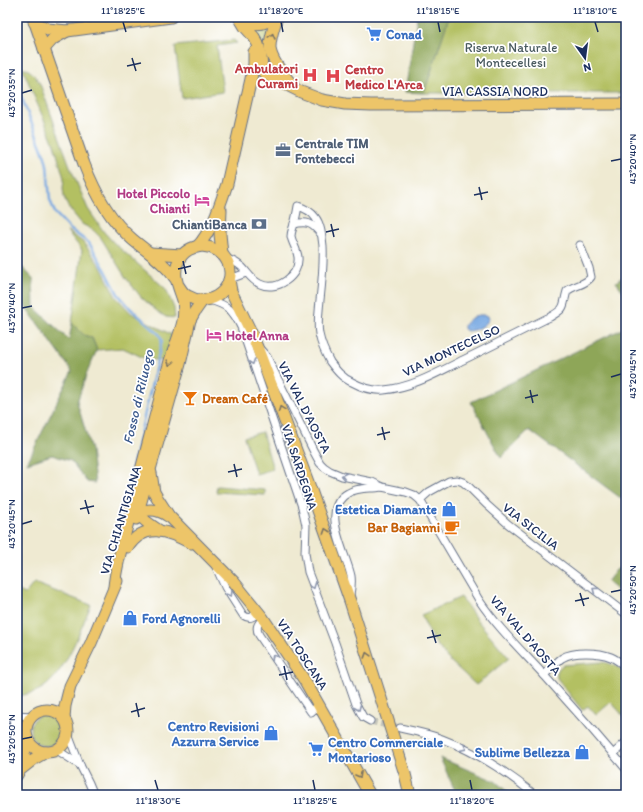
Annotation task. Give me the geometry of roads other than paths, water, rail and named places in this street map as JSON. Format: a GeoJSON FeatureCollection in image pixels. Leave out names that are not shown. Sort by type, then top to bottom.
{"type":"FeatureCollection","features":[{"type":"Feature","properties":{"kind":"main road"},"geometry":{"type":"LineString","coordinates":[[34,20],[48,29],[67,32],[171,17]]}},
{"type":"Feature","properties":{"kind":"main road"},"geometry":{"type":"LineString","coordinates":[[239,17],[249,23],[255,24],[264,23],[274,17]]}},
{"type":"Feature","properties":{"kind":"main road"},"geometry":{"type":"LineString","coordinates":[[197,247],[209,232],[222,199],[254,69],[252,45],[245,27],[239,17]]}},
{"type":"Feature","properties":{"kind":"main road"},"geometry":{"type":"LineString","coordinates":[[248,92],[266,74],[270,65],[270,44],[277,17]]}},
{"type":"Feature","properties":{"kind":"main road"},"geometry":{"type":"LineString","coordinates":[[34,20],[87,170],[101,202],[112,218],[133,240],[168,267],[182,292],[195,300],[206,300]]}},
{"type":"Feature","properties":{"kind":"main road"},"geometry":{"type":"LineString","coordinates":[[245,27],[258,44],[262,70],[266,74]]}},
{"type":"Feature","properties":{"kind":"main road"},"geometry":{"type":"LineString","coordinates":[[44,49],[53,39],[67,32]]}},
{"type":"Feature","properties":{"kind":"main road","name":"VIA CASSIA NORD"},"geometry":{"type":"LineString","coordinates":[[271,55],[294,88]]}},
{"type":"Feature","properties":{"kind":"main road","name":"VIA CASSIA NORD"},"geometry":{"type":"LineString","coordinates":[[266,74],[308,95],[322,100],[351,104],[626,104]]}},
{"type":"Feature","properties":{"kind":"main road"},"geometry":{"type":"LineString","coordinates":[[222,199],[220,227],[224,256],[229,267],[231,291],[257,347],[308,482],[350,601],[405,774],[410,795]]}},
{"type":"Feature","properties":{"kind":"main road"},"geometry":{"type":"LineString","coordinates":[[150,252],[182,255],[189,250],[203,246],[210,247],[224,256]]}},
{"type":"Feature","properties":{"kind":"main road","name":"VIA CHIANTIGIANA"},"geometry":{"type":"LineString","coordinates":[[68,734],[67,723],[64,718],[65,706],[70,686],[97,631],[122,568],[128,547],[134,513],[133,498],[183,318],[183,305],[175,270],[182,255]]}},
{"type":"Feature","properties":{"kind":"main road","name":"VIA CHIANTIGIANA"},"geometry":{"type":"LineString","coordinates":[[114,587],[117,570],[134,513],[150,469],[180,364],[190,320],[194,310],[206,300],[217,296],[224,290],[230,279]]}},
{"type":"Feature","properties":{"kind":"main road","name":"VIA TOSCANA"},"geometry":{"type":"LineString","coordinates":[[150,469],[154,492],[169,516],[234,582],[261,615],[298,669],[370,795]]}},
{"type":"Feature","properties":{"kind":"main road","name":"VIA TOSCANA"},"geometry":{"type":"LineString","coordinates":[[134,513],[157,510],[169,516]]}},
{"type":"Feature","properties":{"kind":"main road","name":"VIA TOSCANA"},"geometry":{"type":"LineString","coordinates":[[134,513],[160,531]]}},
{"type":"Feature","properties":{"kind":"main road","name":"VIA TOSCANA"},"geometry":{"type":"LineString","coordinates":[[128,547],[134,539],[144,532],[160,531],[174,535],[202,549]]}},
{"type":"Feature","properties":{"kind":"main road","name":"VIA CHIANTIGIANA"},"geometry":{"type":"LineString","coordinates":[[31,716],[36,712],[50,709],[70,686]]}},
{"type":"Feature","properties":{"kind":"main road"},"geometry":{"type":"LineString","coordinates":[[50,709],[60,714],[64,718]]}},
{"type":"Feature","properties":{"kind":"main road"},"geometry":{"type":"LineString","coordinates":[[18,773],[26,749],[23,733],[27,721],[31,716]]}},
{"type":"Feature","properties":{"kind":"main road"},"geometry":{"type":"LineString","coordinates":[[23,733],[34,749],[40,751],[51,751]]}},
{"type":"Feature","properties":{"kind":"main road"},"geometry":{"type":"LineString","coordinates":[[18,773],[34,759],[62,746],[68,734]]}},
{"type":"Feature","properties":{"kind":"street","name":"VIA MONTECELSO"},"geometry":{"type":"LineString","coordinates":[[294,224],[298,206],[305,208],[316,217],[322,235],[323,261],[318,323],[319,334],[327,357],[342,376],[358,385],[378,390],[394,389],[424,379],[561,310],[565,303],[567,291],[588,281],[591,277],[580,245]]}},
{"type":"Feature","properties":{"kind":"street"},"geometry":{"type":"LineString","coordinates":[[224,256],[241,267],[255,282],[266,286],[273,286],[280,284],[291,277],[296,270],[298,259],[291,235],[294,224],[300,222],[307,223],[316,227],[322,235]]}},
{"type":"Feature","properties":{"kind":"street"},"geometry":{"type":"LineString","coordinates":[[230,279],[246,273]]}},
{"type":"Feature","properties":{"kind":"street","name":"VIA SARDEGNA"},"geometry":{"type":"LineString","coordinates":[[206,300],[223,304],[230,309],[241,327],[302,507],[306,530],[305,553],[308,572],[359,710],[363,717],[370,721]]}},
{"type":"Feature","properties":{"kind":"street","name":"VIA VAL D'AOSTA"},"geometry":{"type":"LineString","coordinates":[[257,347],[267,357],[297,420],[320,463],[336,474],[372,482],[406,492],[414,495],[420,500],[482,605],[590,726],[626,769]]}},
{"type":"Feature","properties":{"kind":"street","name":"VIA SICILIA"},"geometry":{"type":"LineString","coordinates":[[420,500],[429,492],[446,482],[457,480],[463,482],[490,509],[508,524],[626,614]]}},
{"type":"Feature","properties":{"kind":"street","name":"VIA VAL D'AOSTA"},"geometry":{"type":"LineString","coordinates":[[350,601],[351,577],[336,528],[334,518],[335,510],[341,498],[348,492],[382,486]]}},
{"type":"Feature","properties":{"kind":"street"},"geometry":{"type":"LineString","coordinates":[[544,675],[562,658],[579,654],[595,653],[606,655],[626,667]]}},
{"type":"Feature","properties":{"kind":"street"},"geometry":{"type":"LineString","coordinates":[[17,714],[31,716]]}},
{"type":"Feature","properties":{"kind":"street"},"geometry":{"type":"LineString","coordinates":[[400,728],[430,735],[468,750],[497,767],[535,795]]}},
{"type":"Feature","properties":{"kind":"street"},"geometry":{"type":"LineString","coordinates":[[68,734],[94,795]]}},
{"type":"Feature","properties":{"kind":"street"},"geometry":{"type":"LineString","coordinates":[[613,754],[626,742]]}},
{"type":"Feature","properties":{"kind":"street"},"geometry":{"type":"LineString","coordinates":[[51,751],[80,765]]}},
{"type":"Feature","properties":{"kind":"water"},"geometry":{"type":"Polygon","coordinates":[[[479,315],[486,315],[489,319],[480,328],[467,331],[464,329],[464,325],[467,322],[479,315]]]}},
{"type":"Feature","properties":{"kind":"waterway","name":"Fosso di Riluogo"},"geometry":{"type":"LineString","coordinates":[[17,86],[45,157],[50,200],[55,213],[71,230],[89,243],[118,294],[131,309],[159,334],[162,340],[131,473]]}},
{"type":"Feature","properties":{"kind":"tunnel"},"geometry":{"type":"LineString","coordinates":[[370,721],[400,728]]}},
{"type":"Feature","properties":{"kind":"place","name":"Conad"},"geometry":{"type":"Point","coordinates":[374,34]}},
{"type":"Feature","properties":{"kind":"place","name":"Ambulatori Curami"},"geometry":{"type":"Point","coordinates":[310,75]}},
{"type":"Feature","properties":{"kind":"place","name":"Centro Medico L'Arca"},"geometry":{"type":"Point","coordinates":[333,76]}},
{"type":"Feature","properties":{"kind":"place","name":"Centrale TIM Fontebecci"},"geometry":{"type":"Point","coordinates":[283,150]}},
{"type":"Feature","properties":{"kind":"place","name":"Hotel Piccolo Chianti"},"geometry":{"type":"Point","coordinates":[202,200]}},
{"type":"Feature","properties":{"kind":"place","name":"ChiantiBanca"},"geometry":{"type":"Point","coordinates":[259,224]}},
{"type":"Feature","properties":{"kind":"place","name":"Hotel Anna"},"geometry":{"type":"Point","coordinates":[214,335]}},
{"type":"Feature","properties":{"kind":"place","name":"Dream Café"},"geometry":{"type":"Point","coordinates":[190,398]}},
{"type":"Feature","properties":{"kind":"place","name":"Estetica Diamante"},"geometry":{"type":"Point","coordinates":[449,509]}},
{"type":"Feature","properties":{"kind":"place","name":"Bar Bagianni"},"geometry":{"type":"Point","coordinates":[452,527]}},
{"type":"Feature","properties":{"kind":"place","name":"Ford Agnorelli"},"geometry":{"type":"Point","coordinates":[130,618]}},
{"type":"Feature","properties":{"kind":"place","name":"Centro Revisioni Azzurra Service"},"geometry":{"type":"Point","coordinates":[271,733]}},
{"type":"Feature","properties":{"kind":"place","name":"Centro Commerciale Montarioso"},"geometry":{"type":"Point","coordinates":[316,749]}},
{"type":"Feature","properties":{"kind":"place","name":"Sublime Bellezza"},"geometry":{"type":"Point","coordinates":[582,752]}},
{"type":"Feature","properties":{"kind":"park label","name":"Riserva Naturale Montecellesi"},"geometry":{"type":"Point","coordinates":[511,54]}}]}
